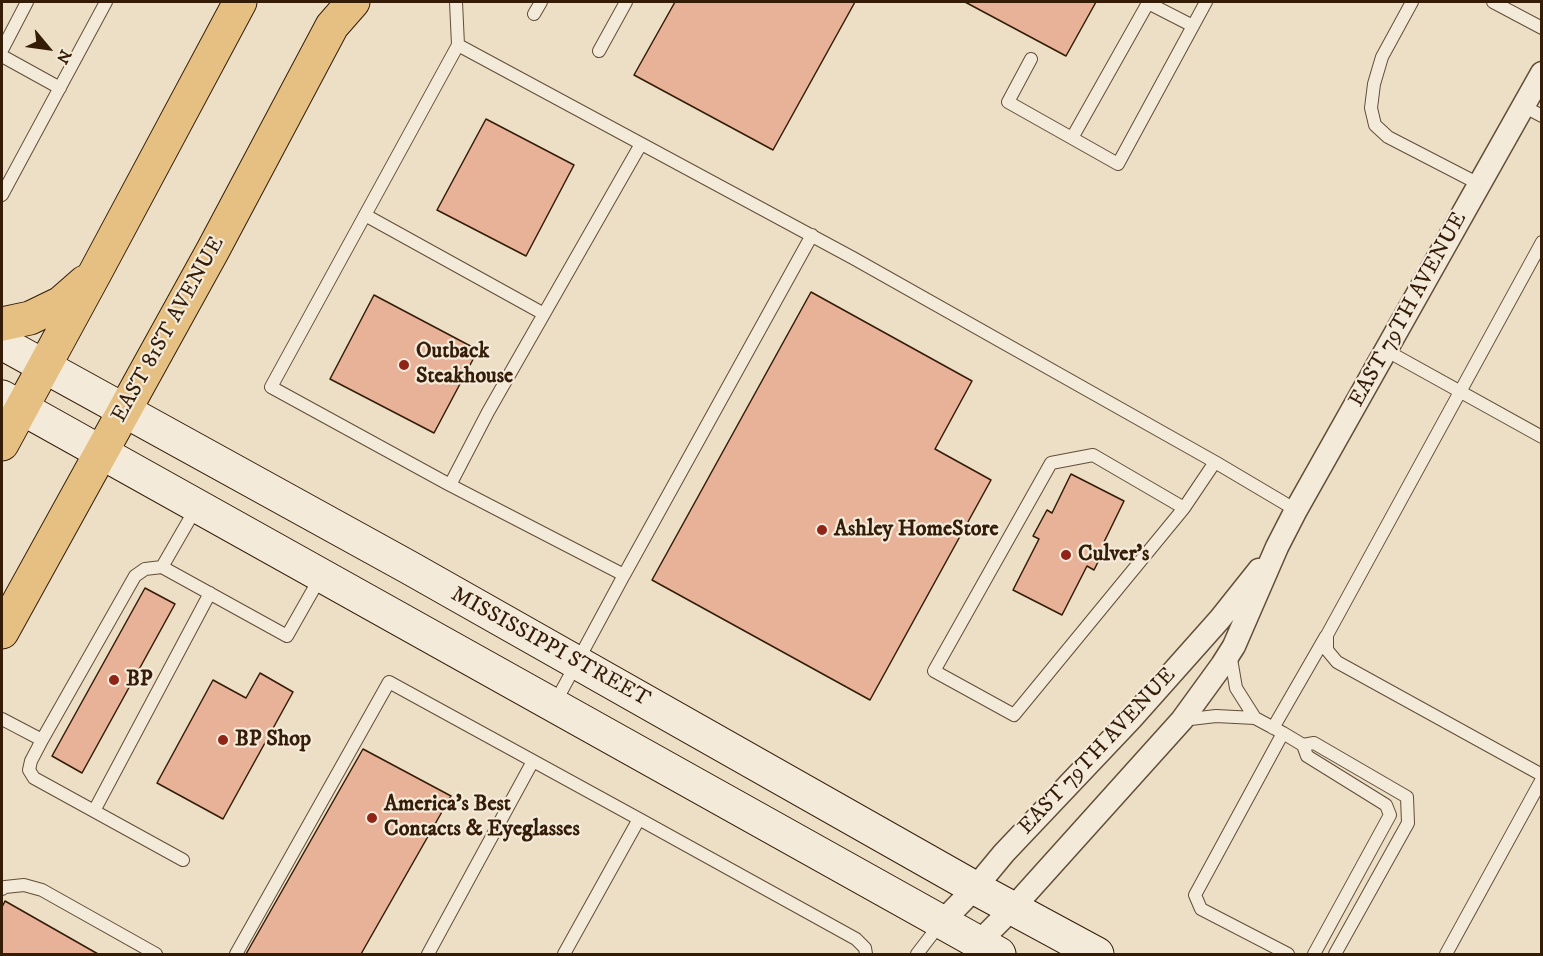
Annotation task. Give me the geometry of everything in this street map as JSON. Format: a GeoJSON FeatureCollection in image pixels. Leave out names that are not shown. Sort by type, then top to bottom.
{"type":"FeatureCollection","features":[{"type":"Feature","properties":{"kind":"highway"},"geometry":{"type":"LineString","coordinates":[[2,444],[12,402],[45,367],[240,2]]}},
{"type":"Feature","properties":{"kind":"highway","name":"EAST 81ST AVENUE"},"geometry":{"type":"LineString","coordinates":[[2,632],[250,181],[332,26],[353,2]]}},
{"type":"Feature","properties":{"kind":"highway"},"geometry":{"type":"LineString","coordinates":[[2,324],[30,318],[61,303],[95,273]]}},
{"type":"Feature","properties":{"kind":"street","name":"EAST 79TH AVENUE"},"geometry":{"type":"LineString","coordinates":[[981,951],[1012,909],[1182,720],[1230,653],[1296,510],[1479,184],[1532,111],[1542,73]]}},
{"type":"Feature","properties":{"kind":"street","name":"MISSISSIPPI STREET"},"geometry":{"type":"LineString","coordinates":[[2,343],[399,563],[1012,909],[1097,954]]}},
{"type":"Feature","properties":{"kind":"street"},"geometry":{"type":"LineString","coordinates":[[12,402],[941,923],[981,951]]}},
{"type":"Feature","properties":{"kind":"street","name":"EAST 79TH AVENUE"},"geometry":{"type":"LineString","coordinates":[[941,923],[1123,728],[1220,619],[1277,548]]}},
{"type":"Feature","properties":{"kind":"lane"},"geometry":{"type":"LineString","coordinates":[[2,50],[27,2]]}},
{"type":"Feature","properties":{"kind":"lane"},"geometry":{"type":"LineString","coordinates":[[2,195],[106,2]]}},
{"type":"Feature","properties":{"kind":"lane"},"geometry":{"type":"LineString","coordinates":[[456,2],[458,45],[271,387],[624,575]]}},
{"type":"Feature","properties":{"kind":"lane"},"geometry":{"type":"LineString","coordinates":[[534,14],[540,2]]}},
{"type":"Feature","properties":{"kind":"lane"},"geometry":{"type":"LineString","coordinates":[[599,51],[626,2]]}},
{"type":"Feature","properties":{"kind":"lane"},"geometry":{"type":"LineString","coordinates":[[1031,59],[1008,102],[1118,164],[1206,2]]}},
{"type":"Feature","properties":{"kind":"lane"},"geometry":{"type":"LineString","coordinates":[[1412,2],[1382,57],[1374,84],[1371,108],[1376,125],[1388,137],[1479,184]]}},
{"type":"Feature","properties":{"kind":"lane"},"geometry":{"type":"LineString","coordinates":[[1493,2],[1542,28]]}},
{"type":"Feature","properties":{"kind":"lane"},"geometry":{"type":"LineString","coordinates":[[1072,138],[1148,3],[1193,26]]}},
{"type":"Feature","properties":{"kind":"lane"},"geometry":{"type":"LineString","coordinates":[[458,45],[812,235],[1296,510]]}},
{"type":"Feature","properties":{"kind":"lane"},"geometry":{"type":"LineString","coordinates":[[2,56],[60,88]]}},
{"type":"Feature","properties":{"kind":"lane"},"geometry":{"type":"LineString","coordinates":[[450,484],[488,412],[641,144]]}},
{"type":"Feature","properties":{"kind":"lane"},"geometry":{"type":"LineString","coordinates":[[365,215],[544,314]]}},
{"type":"Feature","properties":{"kind":"lane"},"geometry":{"type":"LineString","coordinates":[[554,706],[812,235]]}},
{"type":"Feature","properties":{"kind":"lane"},"geometry":{"type":"LineString","coordinates":[[1288,954],[1201,909],[1195,895],[1327,635],[1542,242]]}},
{"type":"Feature","properties":{"kind":"lane"},"geometry":{"type":"LineString","coordinates":[[1387,351],[1542,437]]}},
{"type":"Feature","properties":{"kind":"lane"},"geometry":{"type":"LineString","coordinates":[[1184,508],[1093,455],[1051,463],[934,671],[1014,715],[1184,508],[1215,462]]}},
{"type":"Feature","properties":{"kind":"lane"},"geometry":{"type":"LineString","coordinates":[[162,567],[197,507]]}},
{"type":"Feature","properties":{"kind":"lane"},"geometry":{"type":"LineString","coordinates":[[183,860],[34,778],[29,770],[31,761],[135,576],[145,568],[162,567],[287,636],[321,576]]}},
{"type":"Feature","properties":{"kind":"lane"},"geometry":{"type":"LineString","coordinates":[[94,811],[210,593]]}},
{"type":"Feature","properties":{"kind":"lane"},"geometry":{"type":"LineString","coordinates":[[1327,635],[1327,650],[1337,662],[1542,777],[1446,954]]}},
{"type":"Feature","properties":{"kind":"lane"},"geometry":{"type":"LineString","coordinates":[[1230,653],[1236,688],[1255,718]]}},
{"type":"Feature","properties":{"kind":"lane"},"geometry":{"type":"LineString","coordinates":[[236,954],[389,682],[856,939],[865,948],[866,954]]}},
{"type":"Feature","properties":{"kind":"lane"},"geometry":{"type":"LineString","coordinates":[[1182,720],[1216,716],[1255,718],[1304,745],[1314,743],[1407,797],[1408,823],[1335,954]]}},
{"type":"Feature","properties":{"kind":"lane"},"geometry":{"type":"LineString","coordinates":[[2,719],[42,740]]}},
{"type":"Feature","properties":{"kind":"lane"},"geometry":{"type":"LineString","coordinates":[[1304,745],[1307,756],[1386,805],[1390,815],[1314,954]]}},
{"type":"Feature","properties":{"kind":"lane"},"geometry":{"type":"LineString","coordinates":[[428,954],[533,761]]}},
{"type":"Feature","properties":{"kind":"lane"},"geometry":{"type":"LineString","coordinates":[[564,954],[639,819]]}},
{"type":"Feature","properties":{"kind":"lane"},"geometry":{"type":"LineString","coordinates":[[2,889],[24,885],[42,890],[156,954]]}},
{"type":"Feature","properties":{"kind":"lane","name":"EAST 79TH AVENUE"},"geometry":{"type":"LineString","coordinates":[[917,954],[941,923]]}},
{"type":"Feature","properties":{"kind":"building"},"geometry":{"type":"Polygon","coordinates":[[[675,2],[855,2],[773,150],[634,75],[675,2]]]}},
{"type":"Feature","properties":{"kind":"building"},"geometry":{"type":"Polygon","coordinates":[[[965,2],[1096,2],[1066,56],[965,2]]]}},
{"type":"Feature","properties":{"kind":"building"},"geometry":{"type":"Polygon","coordinates":[[[486,119],[574,165],[526,256],[437,210],[486,119]]]}},
{"type":"Feature","properties":{"kind":"building","name":"Ashley HomeStore"},"geometry":{"type":"Polygon","coordinates":[[[811,292],[972,381],[935,449],[991,480],[870,700],[652,580],[811,292]]]}},
{"type":"Feature","properties":{"kind":"building","name":"Outback Steakhouse"},"geometry":{"type":"Polygon","coordinates":[[[374,295],[478,350],[434,433],[330,379],[374,295]]]}},
{"type":"Feature","properties":{"kind":"building","name":"Culver's"},"geometry":{"type":"Polygon","coordinates":[[[1071,474],[1124,501],[1104,542],[1107,544],[1094,570],[1087,566],[1062,615],[1013,590],[1039,539],[1033,536],[1047,510],[1052,513],[1071,474]]]}},
{"type":"Feature","properties":{"kind":"building","name":"BP"},"geometry":{"type":"Polygon","coordinates":[[[145,588],[175,604],[82,773],[52,756],[145,588]]]}},
{"type":"Feature","properties":{"kind":"building","name":"BP Shop"},"geometry":{"type":"Polygon","coordinates":[[[260,673],[293,692],[223,819],[157,783],[213,680],[246,698],[260,673]]]}},
{"type":"Feature","properties":{"kind":"building"},"geometry":{"type":"Polygon","coordinates":[[[363,749],[451,796],[361,954],[246,954],[363,749]]]}},
{"type":"Feature","properties":{"kind":"building"},"geometry":{"type":"Polygon","coordinates":[[[5,901],[98,954],[2,954],[2,907],[5,901]]]}},
{"type":"Feature","properties":{"kind":"place","name":"Outback Steakhouse"},"geometry":{"type":"Point","coordinates":[404,365]}},
{"type":"Feature","properties":{"kind":"place","name":"Ashley HomeStore"},"geometry":{"type":"Point","coordinates":[822,530]}},
{"type":"Feature","properties":{"kind":"place","name":"Culver's"},"geometry":{"type":"Point","coordinates":[1066,555]}},
{"type":"Feature","properties":{"kind":"place","name":"BP"},"geometry":{"type":"Point","coordinates":[114,680]}},
{"type":"Feature","properties":{"kind":"place","name":"BP Shop"},"geometry":{"type":"Point","coordinates":[223,740]}},
{"type":"Feature","properties":{"kind":"place","name":"America's Best Contacts & Eyeglasses"},"geometry":{"type":"Point","coordinates":[372,818]}}]}
